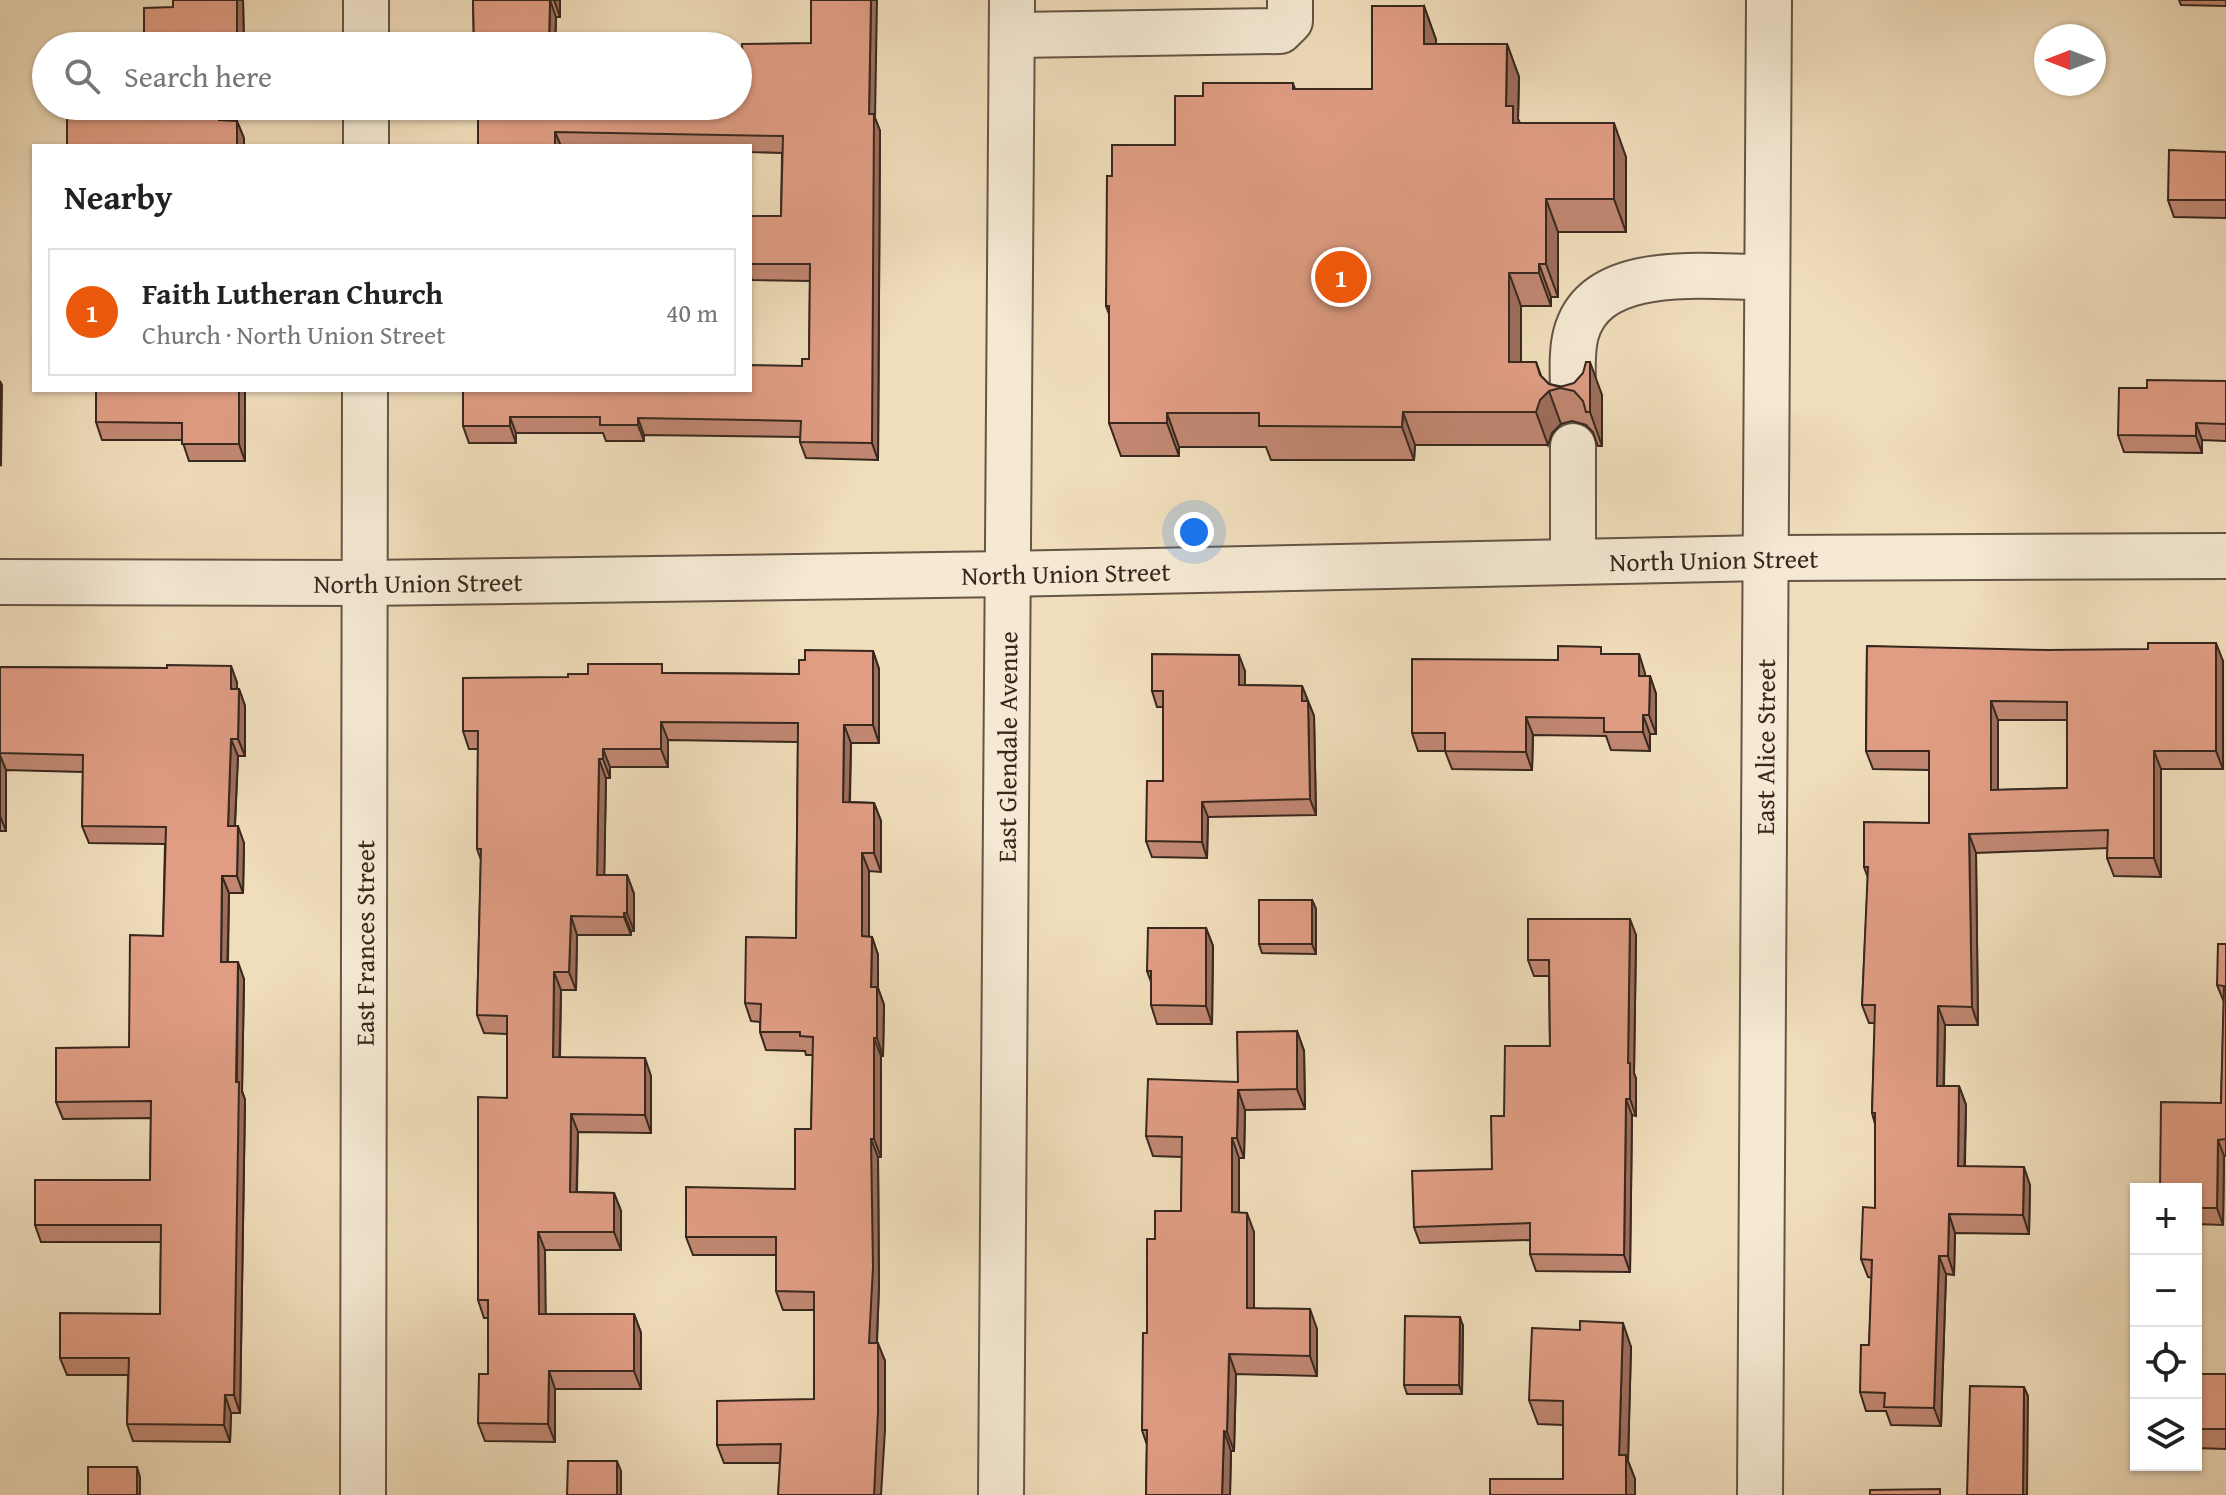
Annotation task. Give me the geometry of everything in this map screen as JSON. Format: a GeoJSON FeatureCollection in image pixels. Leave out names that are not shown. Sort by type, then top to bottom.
{"type":"FeatureCollection","features":[{"type":"Feature","properties":{"kind":"street"},"geometry":{"type":"LineString","coordinates":[[366,0],[366,32]]}},
{"type":"Feature","properties":{"kind":"street"},"geometry":{"type":"LineString","coordinates":[[1012,18],[1280,31],[1290,21],[1290,0]]}},
{"type":"Feature","properties":{"kind":"street","name":"East Alice Street"},"geometry":{"type":"LineString","coordinates":[[1760,1495],[1769,0]]}},
{"type":"Feature","properties":{"kind":"street","name":"East Glendale Avenue"},"geometry":{"type":"LineString","coordinates":[[1001,1495],[1012,18]]}},
{"type":"Feature","properties":{"kind":"street"},"geometry":{"type":"LineString","coordinates":[[366,120],[366,144]]}},
{"type":"Feature","properties":{"kind":"street"},"geometry":{"type":"LineString","coordinates":[[1573,395],[1576,333],[1585,315],[1612,290],[1651,278],[1767,277]]}},
{"type":"Feature","properties":{"kind":"street","name":"East Frances Street"},"geometry":{"type":"LineString","coordinates":[[363,1495],[365,392]]}},
{"type":"Feature","properties":{"kind":"street"},"geometry":{"type":"LineString","coordinates":[[1573,446],[1573,562]]}},
{"type":"Feature","properties":{"kind":"street","name":"North Union Street"},"geometry":{"type":"LineString","coordinates":[[0,582],[365,583],[1008,574],[1765,558],[2226,556]]}},
{"type":"Feature","properties":{"kind":"building"},"geometry":{"type":"Polygon","coordinates":[[[173,0],[237,0],[237,32],[144,32],[144,8],[173,7],[173,0]]]}},
{"type":"Feature","properties":{"kind":"building"},"geometry":{"type":"Polygon","coordinates":[[[473,0],[550,0],[549,32],[474,32],[473,0]]]}},
{"type":"Feature","properties":{"kind":"building"},"geometry":{"type":"Polygon","coordinates":[[[811,0],[871,0],[869,114],[874,114],[872,443],[800,442],[801,421],[638,418],[638,425],[600,425],[600,417],[510,417],[510,426],[463,426],[463,392],[752,392],[752,365],[802,366],[802,359],[809,359],[810,264],[752,264],[752,216],[781,216],[783,136],[555,132],[555,144],[478,144],[478,120],[752,120],[752,44],[811,43],[811,0]]]}},
{"type":"Feature","properties":{"kind":"building"},"geometry":{"type":"Polygon","coordinates":[[[1372,6],[1424,6],[1424,44],[1507,44],[1506,106],[1513,106],[1513,123],[1614,123],[1614,199],[1546,199],[1546,264],[1539,264],[1539,273],[1509,273],[1509,362],[1536,362],[1540,375],[1549,384],[1560,387],[1574,383],[1583,373],[1586,362],[1590,362],[1590,412],[1586,412],[1583,401],[1574,391],[1560,388],[1549,391],[1540,400],[1536,412],[1403,412],[1402,427],[1259,426],[1259,413],[1167,413],[1167,423],[1109,423],[1107,176],[1112,176],[1112,145],[1175,145],[1175,96],[1203,96],[1203,83],[1293,83],[1293,89],[1372,89],[1372,6]]]}},
{"type":"Feature","properties":{"kind":"building"},"geometry":{"type":"Polygon","coordinates":[[[67,120],[237,121],[237,144],[67,144],[67,120]]]}},
{"type":"Feature","properties":{"kind":"building"},"geometry":{"type":"Polygon","coordinates":[[[2169,150],[2226,152],[2226,200],[2168,200],[2169,150]]]}},
{"type":"Feature","properties":{"kind":"building"},"geometry":{"type":"Polygon","coordinates":[[[2147,380],[2226,381],[2226,424],[2196,423],[2196,436],[2118,435],[2119,388],[2147,388],[2147,380]]]}},
{"type":"Feature","properties":{"kind":"building"},"geometry":{"type":"Polygon","coordinates":[[[96,392],[239,392],[239,444],[182,444],[182,423],[96,422],[96,392]]]}},
{"type":"Feature","properties":{"kind":"building"},"geometry":{"type":"Polygon","coordinates":[[[2148,643],[2216,643],[2216,751],[2154,751],[2154,858],[2107,858],[2108,830],[1969,834],[1972,1007],[1938,1006],[1937,1086],[1959,1086],[1958,1166],[2024,1167],[2023,1215],[1949,1214],[1948,1256],[1939,1256],[1934,1408],[1884,1407],[1885,1393],[1860,1392],[1861,1345],[1869,1345],[1872,1260],[1861,1259],[1863,1207],[1875,1208],[1875,1113],[1872,1113],[1875,1005],[1862,1005],[1868,867],[1864,867],[1864,822],[1929,823],[1929,751],[1866,751],[1867,646],[2148,649],[2148,643]],[[1991,701],[1991,790],[2067,788],[2067,702],[1991,701]]]}},
{"type":"Feature","properties":{"kind":"building"},"geometry":{"type":"Polygon","coordinates":[[[1558,646],[1601,647],[1601,654],[1639,654],[1639,676],[1650,676],[1649,715],[1643,715],[1643,732],[1604,732],[1604,718],[1526,717],[1526,752],[1445,751],[1445,733],[1412,733],[1412,659],[1558,660],[1558,646]]]}},
{"type":"Feature","properties":{"kind":"building"},"geometry":{"type":"Polygon","coordinates":[[[805,650],[873,651],[873,725],[844,725],[843,802],[874,803],[874,853],[862,853],[862,936],[872,937],[871,987],[877,987],[874,1139],[871,1139],[873,1267],[869,1343],[878,1343],[874,1495],[778,1495],[781,1444],[717,1445],[717,1401],[814,1399],[814,1292],[776,1291],[776,1237],[686,1237],[686,1187],[795,1189],[795,1129],[811,1129],[813,1037],[800,1036],[800,1032],[760,1032],[761,1004],[745,1003],[746,937],[796,938],[798,723],[661,722],[661,749],[603,749],[603,759],[599,759],[597,875],[627,875],[627,913],[624,917],[571,916],[569,972],[554,972],[553,1057],[645,1058],[645,1115],[571,1114],[570,1192],[614,1193],[614,1232],[538,1232],[539,1314],[634,1314],[634,1371],[549,1371],[548,1424],[478,1423],[479,1374],[488,1374],[488,1300],[478,1300],[478,1097],[507,1098],[507,1016],[477,1015],[481,849],[477,849],[478,731],[463,731],[463,678],[568,677],[568,674],[588,674],[588,664],[662,664],[662,673],[799,674],[799,660],[805,660],[805,650]]]}},
{"type":"Feature","properties":{"kind":"building"},"geometry":{"type":"Polygon","coordinates":[[[1152,654],[1239,655],[1239,685],[1302,686],[1302,701],[1308,701],[1310,799],[1202,802],[1202,842],[1146,841],[1147,781],[1163,781],[1163,691],[1152,691],[1152,654]]]}},
{"type":"Feature","properties":{"kind":"building"},"geometry":{"type":"Polygon","coordinates":[[[167,665],[231,666],[231,689],[239,689],[238,739],[231,739],[228,826],[238,826],[237,876],[222,876],[221,962],[238,962],[236,1082],[239,1082],[234,1395],[225,1395],[224,1425],[127,1424],[129,1358],[60,1358],[60,1313],[160,1314],[161,1225],[35,1225],[35,1180],[150,1180],[151,1101],[56,1102],[56,1048],[129,1047],[130,935],[163,936],[166,827],[82,826],[83,755],[0,753],[0,667],[167,668],[167,665]]]}},
{"type":"Feature","properties":{"kind":"building"},"geometry":{"type":"Polygon","coordinates":[[[1259,900],[1312,900],[1312,944],[1259,944],[1259,900]]]}},
{"type":"Feature","properties":{"kind":"building"},"geometry":{"type":"Polygon","coordinates":[[[1528,919],[1630,919],[1630,1099],[1626,1099],[1624,1255],[1530,1254],[1530,1223],[1414,1227],[1412,1171],[1492,1169],[1491,1116],[1504,1116],[1505,1046],[1550,1046],[1549,960],[1528,960],[1528,919]]]}},
{"type":"Feature","properties":{"kind":"building"},"geometry":{"type":"Polygon","coordinates":[[[1148,928],[1206,928],[1206,1006],[1151,1005],[1151,971],[1147,971],[1148,928]]]}},
{"type":"Feature","properties":{"kind":"building"},"geometry":{"type":"Polygon","coordinates":[[[2218,944],[2226,944],[2226,1139],[2218,1140],[2217,1208],[2202,1208],[2202,1183],[2160,1183],[2161,1102],[2221,1103],[2224,986],[2217,985],[2218,944]]]}},
{"type":"Feature","properties":{"kind":"building"},"geometry":{"type":"Polygon","coordinates":[[[1297,1031],[1297,1089],[1238,1090],[1237,1138],[1232,1138],[1232,1212],[1247,1213],[1247,1308],[1310,1309],[1310,1356],[1229,1354],[1222,1495],[1146,1495],[1147,1430],[1142,1430],[1143,1333],[1147,1333],[1147,1239],[1155,1239],[1155,1211],[1181,1211],[1182,1137],[1146,1136],[1148,1079],[1238,1082],[1237,1032],[1297,1031]]]}},
{"type":"Feature","properties":{"kind":"building"},"geometry":{"type":"Polygon","coordinates":[[[1405,1316],[1460,1317],[1459,1385],[1404,1385],[1405,1316]]]}},
{"type":"Feature","properties":{"kind":"building"},"geometry":{"type":"Polygon","coordinates":[[[1580,1321],[1623,1323],[1619,1455],[1626,1455],[1626,1495],[1490,1495],[1490,1479],[1563,1479],[1563,1401],[1529,1400],[1532,1328],[1580,1330],[1580,1321]]]}},
{"type":"Feature","properties":{"kind":"building"},"geometry":{"type":"Polygon","coordinates":[[[2202,1374],[2226,1374],[2226,1429],[2202,1429],[2202,1374]]]}},
{"type":"Feature","properties":{"kind":"building"},"geometry":{"type":"Polygon","coordinates":[[[1970,1386],[2024,1387],[2023,1495],[1967,1495],[1970,1386]]]}},
{"type":"Feature","properties":{"kind":"building"},"geometry":{"type":"Polygon","coordinates":[[[568,1461],[617,1461],[617,1495],[567,1495],[568,1461]]]}},
{"type":"Feature","properties":{"kind":"building"},"geometry":{"type":"Polygon","coordinates":[[[88,1467],[137,1467],[137,1495],[88,1495],[88,1467]]]}},
{"type":"Feature","properties":{"kind":"building"},"geometry":{"type":"Polygon","coordinates":[[[1940,1489],[1940,1495],[1870,1495],[1870,1490],[1940,1489]]]}},
{"type":"Feature","properties":{"kind":"place","name":"Faith Lutheran Church"},"geometry":{"type":"Point","coordinates":[1341,277]}}]}
